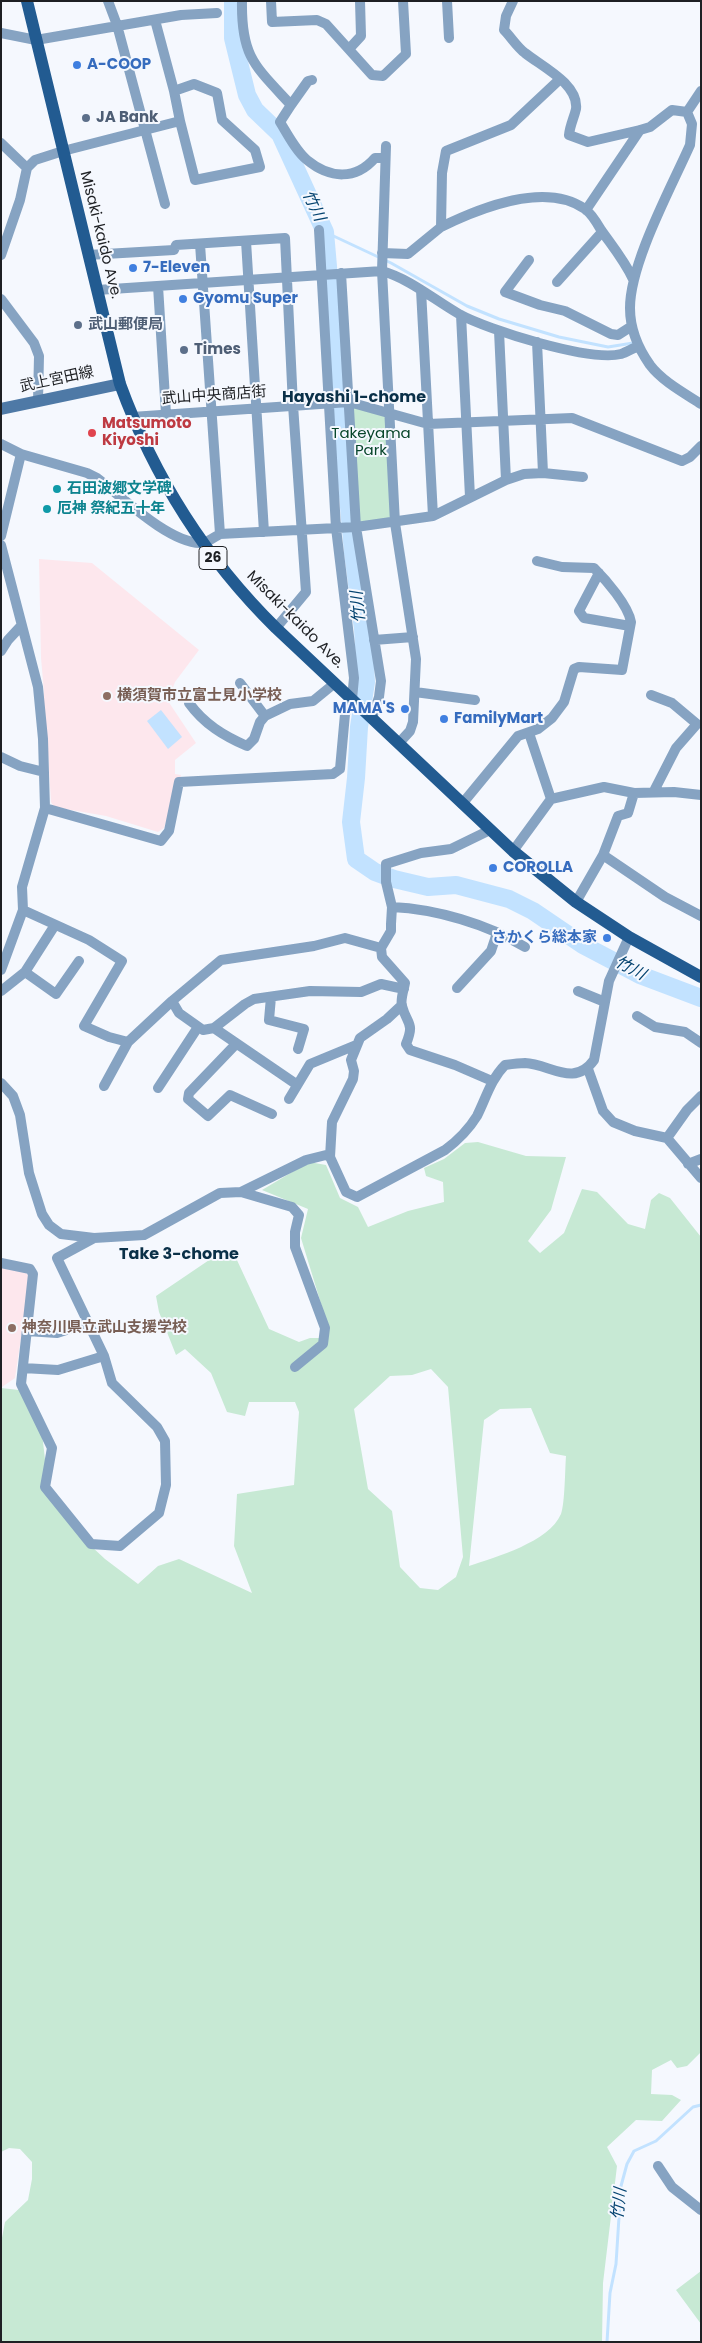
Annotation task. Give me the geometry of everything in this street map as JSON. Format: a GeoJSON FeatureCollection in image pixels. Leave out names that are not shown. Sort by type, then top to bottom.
{"type":"FeatureCollection","features":[{"type":"Feature","properties":{"kind":"main road","name":"Misaki-kaido Ave."},"geometry":{"type":"LineString","coordinates":[[27,1],[120,384],[132,417],[185,518],[202,544],[248,601],[513,851],[576,902],[629,938],[697,972]]}},
{"type":"Feature","properties":{"kind":"main road","name":"武上宮田線"},"geometry":{"type":"LineString","coordinates":[[1,409],[120,384]]}},
{"type":"Feature","properties":{"kind":"street"},"geometry":{"type":"LineString","coordinates":[[108,1],[117,25],[165,204]]}},
{"type":"Feature","properties":{"kind":"street"},"geometry":{"type":"LineString","coordinates":[[242,1],[242,27],[254,65],[291,105]]}},
{"type":"Feature","properties":{"kind":"street"},"geometry":{"type":"LineString","coordinates":[[271,1],[272,22],[317,20],[326,24],[372,75],[383,76],[406,54],[404,1]]}},
{"type":"Feature","properties":{"kind":"street"},"geometry":{"type":"LineString","coordinates":[[349,49],[361,36],[360,1]]}},
{"type":"Feature","properties":{"kind":"street"},"geometry":{"type":"LineString","coordinates":[[447,1],[449,38]]}},
{"type":"Feature","properties":{"kind":"street"},"geometry":{"type":"LineString","coordinates":[[513,1],[506,16],[504,30],[524,53],[543,64],[573,92],[576,108],[570,125],[570,135],[588,142],[650,127],[672,110],[687,112]]}},
{"type":"Feature","properties":{"kind":"street"},"geometry":{"type":"LineString","coordinates":[[1,33],[36,40],[181,15],[217,13]]}},
{"type":"Feature","properties":{"kind":"street"},"geometry":{"type":"LineString","coordinates":[[154,20],[174,91],[195,180],[260,167],[255,150],[222,120],[217,93],[194,84],[174,91]]}},
{"type":"Feature","properties":{"kind":"street"},"geometry":{"type":"LineString","coordinates":[[312,80],[308,81],[280,122],[306,160],[328,173],[346,175],[366,168],[375,158],[385,158]]}},
{"type":"Feature","properties":{"kind":"street"},"geometry":{"type":"LineString","coordinates":[[441,226],[442,172],[446,151],[511,125],[559,80]]}},
{"type":"Feature","properties":{"kind":"street"},"geometry":{"type":"LineString","coordinates":[[687,112],[701,91]]}},
{"type":"Feature","properties":{"kind":"street"},"geometry":{"type":"LineString","coordinates":[[687,112],[692,124],[690,145],[633,278],[630,308],[632,326],[639,346],[651,366],[673,386],[701,404]]}},
{"type":"Feature","properties":{"kind":"street"},"geometry":{"type":"LineString","coordinates":[[1,255],[20,200],[27,168],[35,160],[180,121]]}},
{"type":"Feature","properties":{"kind":"street"},"geometry":{"type":"LineString","coordinates":[[586,210],[640,130]]}},
{"type":"Feature","properties":{"kind":"street"},"geometry":{"type":"LineString","coordinates":[[1,143],[27,168]]}},
{"type":"Feature","properties":{"kind":"street"},"geometry":{"type":"LineString","coordinates":[[386,146],[382,271],[395,523],[416,659],[413,722],[410,731],[399,743]]}},
{"type":"Feature","properties":{"kind":"street"},"geometry":{"type":"LineString","coordinates":[[382,253],[408,254],[441,226],[465,215],[510,200],[559,198],[586,210],[624,259],[633,278]]}},
{"type":"Feature","properties":{"kind":"street"},"geometry":{"type":"LineString","coordinates":[[45,808],[161,841],[169,831],[179,782],[333,774],[340,769],[345,714],[352,699],[353,658],[336,528],[319,230]]}},
{"type":"Feature","properties":{"kind":"street"},"geometry":{"type":"LineString","coordinates":[[557,282],[602,232]]}},
{"type":"Feature","properties":{"kind":"street"},"geometry":{"type":"LineString","coordinates":[[88,255],[174,250],[176,245],[285,238],[293,405],[306,592],[276,628]]}},
{"type":"Feature","properties":{"kind":"street"},"geometry":{"type":"LineString","coordinates":[[246,241],[264,532]]}},
{"type":"Feature","properties":{"kind":"street"},"geometry":{"type":"LineString","coordinates":[[200,244],[220,534]]}},
{"type":"Feature","properties":{"kind":"street"},"geometry":{"type":"LineString","coordinates":[[529,260],[505,292],[540,305],[565,311],[611,334],[618,335],[632,326]]}},
{"type":"Feature","properties":{"kind":"street"},"geometry":{"type":"LineString","coordinates":[[97,290],[382,271],[396,275],[460,315],[498,331],[576,352],[621,354],[639,346]]}},
{"type":"Feature","properties":{"kind":"street"},"geometry":{"type":"LineString","coordinates":[[341,273],[356,527],[381,681],[379,697],[370,716]]}},
{"type":"Feature","properties":{"kind":"street"},"geometry":{"type":"LineString","coordinates":[[158,286],[166,414]]}},
{"type":"Feature","properties":{"kind":"street"},"geometry":{"type":"LineString","coordinates":[[421,290],[433,516]]}},
{"type":"Feature","properties":{"kind":"street"},"geometry":{"type":"LineString","coordinates":[[1,299],[34,343],[39,356],[38,401]]}},
{"type":"Feature","properties":{"kind":"street"},"geometry":{"type":"LineString","coordinates":[[460,315],[470,496]]}},
{"type":"Feature","properties":{"kind":"street"},"geometry":{"type":"LineString","coordinates":[[498,331],[506,480]]}},
{"type":"Feature","properties":{"kind":"street"},"geometry":{"type":"LineString","coordinates":[[538,342],[543,473]]}},
{"type":"Feature","properties":{"kind":"street","name":"武山中央商店街"},"geometry":{"type":"LineString","coordinates":[[132,417],[349,402],[428,424],[572,418],[682,461],[690,457],[701,446]]}},
{"type":"Feature","properties":{"kind":"street"},"geometry":{"type":"LineString","coordinates":[[1,444],[21,454],[87,473],[97,478],[168,533],[181,540],[202,544],[220,534],[356,527],[395,523],[433,516],[470,496],[524,474],[543,473],[583,476]]}},
{"type":"Feature","properties":{"kind":"street"},"geometry":{"type":"LineString","coordinates":[[1,536],[21,454]]}},
{"type":"Feature","properties":{"kind":"street"},"geometry":{"type":"LineString","coordinates":[[1,545],[38,687],[45,808],[22,886],[23,910],[1,970]]}},
{"type":"Feature","properties":{"kind":"street"},"geometry":{"type":"LineString","coordinates":[[462,804],[518,736],[538,729],[552,718],[564,702],[574,669],[579,667],[622,670],[630,626],[630,614],[599,573],[594,568],[562,567],[537,561]]}},
{"type":"Feature","properties":{"kind":"street"},"geometry":{"type":"LineString","coordinates":[[599,573],[579,611],[584,618],[630,626]]}},
{"type":"Feature","properties":{"kind":"street"},"geometry":{"type":"LineString","coordinates":[[1,651],[8,640],[22,626]]}},
{"type":"Feature","properties":{"kind":"street"},"geometry":{"type":"LineString","coordinates":[[374,640],[413,637]]}},
{"type":"Feature","properties":{"kind":"street"},"geometry":{"type":"LineString","coordinates":[[240,683],[265,716]]}},
{"type":"Feature","properties":{"kind":"street"},"geometry":{"type":"LineString","coordinates":[[190,703],[200,718],[226,737],[247,746],[254,739],[260,722],[265,716],[290,704],[313,701],[335,683]]}},
{"type":"Feature","properties":{"kind":"street"},"geometry":{"type":"LineString","coordinates":[[415,692],[475,700]]}},
{"type":"Feature","properties":{"kind":"street"},"geometry":{"type":"LineString","coordinates":[[651,694],[672,703],[697,724],[676,748],[654,791]]}},
{"type":"Feature","properties":{"kind":"street"},"geometry":{"type":"LineString","coordinates":[[529,732],[551,799]]}},
{"type":"Feature","properties":{"kind":"street"},"geometry":{"type":"LineString","coordinates":[[1,757],[20,766],[44,772]]}},
{"type":"Feature","properties":{"kind":"street"},"geometry":{"type":"LineString","coordinates":[[513,851],[551,799],[604,787],[634,792],[654,791],[701,795]]}},
{"type":"Feature","properties":{"kind":"street"},"geometry":{"type":"LineString","coordinates":[[576,902],[602,855],[618,816],[628,813],[634,792]]}},
{"type":"Feature","properties":{"kind":"street"},"geometry":{"type":"LineString","coordinates":[[490,830],[451,849],[421,853],[386,864],[386,882],[392,907],[391,931],[381,948],[382,957],[405,983],[402,1005],[411,1022],[411,1034],[406,1044],[410,1050],[455,1065],[492,1081]]}},
{"type":"Feature","properties":{"kind":"street"},"geometry":{"type":"LineString","coordinates":[[602,855],[665,897],[701,916]]}},
{"type":"Feature","properties":{"kind":"street"},"geometry":{"type":"LineString","coordinates":[[392,907],[418,908],[497,933],[525,947]]}},
{"type":"Feature","properties":{"kind":"street"},"geometry":{"type":"LineString","coordinates":[[23,910],[89,940],[122,961],[84,1026],[109,1037],[128,1042]]}},
{"type":"Feature","properties":{"kind":"street"},"geometry":{"type":"LineString","coordinates":[[1,991],[25,972],[55,924]]}},
{"type":"Feature","properties":{"kind":"street"},"geometry":{"type":"LineString","coordinates":[[457,988],[491,951],[497,933]]}},
{"type":"Feature","properties":{"kind":"street"},"geometry":{"type":"LineString","coordinates":[[104,1086],[128,1042],[172,1001],[221,960],[236,956],[314,946],[345,938],[381,948]]}},
{"type":"Feature","properties":{"kind":"street"},"geometry":{"type":"LineString","coordinates":[[402,1005],[387,1019],[360,1038],[351,1060],[354,1071],[352,1079],[332,1122],[330,1157],[346,1192],[357,1197],[445,1150],[456,1141],[476,1117],[492,1081],[505,1064],[526,1063],[565,1074],[580,1073],[588,1069],[594,1060],[609,980],[629,938]]}},
{"type":"Feature","properties":{"kind":"street"},"geometry":{"type":"LineString","coordinates":[[25,972],[56,994],[79,960]]}},
{"type":"Feature","properties":{"kind":"street"},"geometry":{"type":"LineString","coordinates":[[172,1001],[179,1013],[203,1030],[214,1028],[254,999],[310,991],[361,992],[381,984],[404,989]]}},
{"type":"Feature","properties":{"kind":"street"},"geometry":{"type":"LineString","coordinates":[[578,991],[605,1002]]}},
{"type":"Feature","properties":{"kind":"street"},"geometry":{"type":"LineString","coordinates":[[271,997],[269,1020],[304,1029],[298,1048]]}},
{"type":"Feature","properties":{"kind":"street"},"geometry":{"type":"LineString","coordinates":[[636,1016],[655,1027],[685,1032],[701,1043]]}},
{"type":"Feature","properties":{"kind":"street"},"geometry":{"type":"LineString","coordinates":[[158,1088],[198,1027]]}},
{"type":"Feature","properties":{"kind":"street"},"geometry":{"type":"LineString","coordinates":[[214,1028],[296,1084]]}},
{"type":"Feature","properties":{"kind":"street"},"geometry":{"type":"LineString","coordinates":[[236,1044],[189,1093],[188,1098],[208,1116],[230,1095],[272,1114]]}},
{"type":"Feature","properties":{"kind":"street"},"geometry":{"type":"LineString","coordinates":[[289,1099],[296,1084],[314,1061],[356,1045]]}},
{"type":"Feature","properties":{"kind":"street"},"geometry":{"type":"LineString","coordinates":[[588,1069],[603,1111],[613,1122],[635,1131],[667,1138],[676,1146],[688,1164],[701,1178]]}},
{"type":"Feature","properties":{"kind":"street"},"geometry":{"type":"LineString","coordinates":[[1,1083],[13,1096],[20,1115],[29,1172],[42,1214],[49,1225],[61,1234],[94,1238],[144,1235],[220,1193],[241,1192],[292,1208],[298,1215],[295,1247],[325,1328],[323,1344],[296,1366]]}},
{"type":"Feature","properties":{"kind":"street"},"geometry":{"type":"LineString","coordinates":[[667,1138],[687,1110],[701,1096]]}},
{"type":"Feature","properties":{"kind":"street"},"geometry":{"type":"LineString","coordinates":[[241,1192],[306,1160],[330,1157]]}},
{"type":"Feature","properties":{"kind":"street"},"geometry":{"type":"LineString","coordinates":[[688,1164],[701,1158]]}},
{"type":"Feature","properties":{"kind":"street"},"geometry":{"type":"LineString","coordinates":[[1,1263],[30,1269],[33,1274],[21,1384],[52,1448],[45,1487],[90,1544],[120,1546],[159,1513],[166,1485],[164,1441],[157,1427],[112,1383],[104,1356],[57,1258],[94,1238]]}},
{"type":"Feature","properties":{"kind":"street"},"geometry":{"type":"LineString","coordinates":[[27,1331],[57,1333],[88,1323]]}},
{"type":"Feature","properties":{"kind":"street"},"geometry":{"type":"LineString","coordinates":[[23,1368],[58,1370],[104,1356]]}},
{"type":"Feature","properties":{"kind":"street"},"geometry":{"type":"LineString","coordinates":[[658,2166],[672,2187],[701,2210]]}},
{"type":"Feature","properties":{"kind":"shaded area","name":"横須賀市立富士見小学校"},"geometry":{"type":"Polygon","coordinates":[[[39,559],[92,563],[199,650],[175,682],[168,701],[196,743],[175,760],[175,774],[181,775],[164,828],[158,832],[106,816],[54,807],[51,802],[48,752],[42,707],[44,692],[41,658],[39,559]]]}},
{"type":"Feature","properties":{"kind":"shaded area","name":"神奈川県立武山支援学校"},"geometry":{"type":"Polygon","coordinates":[[[1,1265],[25,1271],[30,1278],[15,1378],[2,1387],[1,1265]]]}},
{"type":"Feature","properties":{"kind":"green space","name":"Takeyama Park"},"geometry":{"type":"Polygon","coordinates":[[[349,402],[389,413],[395,523],[356,527],[349,402]]]}},
{"type":"Feature","properties":{"kind":"green space"},"geometry":{"type":"Polygon","coordinates":[[[478,1142],[526,1156],[566,1157],[551,1210],[528,1241],[540,1253],[564,1233],[582,1189],[597,1192],[628,1224],[645,1229],[651,1200],[659,1193],[670,1198],[701,1237],[701,2052],[687,2066],[677,2068],[671,2060],[652,2070],[651,2094],[672,2095],[681,2100],[662,2121],[636,2120],[607,2147],[617,2166],[603,2283],[602,2342],[1,2342],[1,2243],[5,2222],[28,2200],[32,2179],[32,2162],[20,2149],[9,2148],[1,2152],[1,1388],[28,1391],[41,1424],[49,1495],[77,1533],[105,1559],[138,1584],[158,1566],[179,1559],[252,1593],[234,1546],[237,1494],[294,1485],[299,1412],[295,1402],[249,1402],[245,1416],[227,1412],[211,1373],[185,1349],[176,1355],[159,1312],[156,1296],[221,1252],[236,1258],[269,1329],[299,1342],[310,1338],[319,1338],[329,1330],[301,1238],[308,1209],[262,1190],[309,1162],[326,1165],[340,1198],[358,1207],[368,1227],[408,1211],[444,1202],[443,1182],[426,1176],[424,1168],[444,1159],[465,1143],[478,1142]],[[431,1369],[412,1375],[390,1376],[354,1409],[368,1489],[392,1511],[400,1567],[420,1588],[438,1590],[456,1577],[463,1557],[448,1387],[431,1369]],[[531,1408],[500,1409],[484,1420],[469,1566],[507,1553],[534,1540],[555,1524],[561,1514],[566,1456],[550,1453],[531,1408]]]}},
{"type":"Feature","properties":{"kind":"green space"},"geometry":{"type":"Polygon","coordinates":[[[701,2271],[701,2324],[676,2290],[701,2271]]]}},
{"type":"Feature","properties":{"kind":"water"},"geometry":{"type":"Polygon","coordinates":[[[161,710],[182,737],[168,749],[147,721],[161,710]]]}},
{"type":"Feature","properties":{"kind":"waterway","name":"竹川"},"geometry":{"type":"LineString","coordinates":[[233,1],[233,38],[247,95],[255,110],[280,134],[325,232],[353,553],[363,629],[366,682],[359,727],[351,822],[356,859],[375,872],[394,879],[428,887],[456,885],[509,899],[533,911],[583,945],[640,975],[701,998]]}},
{"type":"Feature","properties":{"kind":"waterway"},"geometry":{"type":"LineString","coordinates":[[325,232],[391,263],[467,306],[499,319],[559,337],[608,347],[633,343]]}},
{"type":"Feature","properties":{"kind":"waterway","name":"竹川"},"geometry":{"type":"LineString","coordinates":[[607,2342],[610,2293],[616,2264],[621,2186],[627,2164],[634,2151],[656,2141],[693,2107],[701,2105]]}},
{"type":"Feature","properties":{"kind":"place","name":"A-COOP"},"geometry":{"type":"Point","coordinates":[77,65]}},
{"type":"Feature","properties":{"kind":"place","name":"JA Bank"},"geometry":{"type":"Point","coordinates":[86,118]}},
{"type":"Feature","properties":{"kind":"place","name":"7-Eleven"},"geometry":{"type":"Point","coordinates":[133,268]}},
{"type":"Feature","properties":{"kind":"place","name":"Gyomu Super"},"geometry":{"type":"Point","coordinates":[183,299]}},
{"type":"Feature","properties":{"kind":"place","name":"武山郵便局"},"geometry":{"type":"Point","coordinates":[78,325]}},
{"type":"Feature","properties":{"kind":"place","name":"Times"},"geometry":{"type":"Point","coordinates":[184,350]}},
{"type":"Feature","properties":{"kind":"place","name":"Matsumoto Kiyoshi"},"geometry":{"type":"Point","coordinates":[92,433]}},
{"type":"Feature","properties":{"kind":"place","name":"石田波郷文学碑"},"geometry":{"type":"Point","coordinates":[57,489]}},
{"type":"Feature","properties":{"kind":"place","name":"厄神 祭紀五十年"},"geometry":{"type":"Point","coordinates":[47,509]}},
{"type":"Feature","properties":{"kind":"place","name":"横須賀市立富士見小学校"},"geometry":{"type":"Point","coordinates":[107,696]}},
{"type":"Feature","properties":{"kind":"place","name":"MAMA'S"},"geometry":{"type":"Point","coordinates":[405,709]}},
{"type":"Feature","properties":{"kind":"place","name":"FamilyMart"},"geometry":{"type":"Point","coordinates":[444,719]}},
{"type":"Feature","properties":{"kind":"place","name":"COROLLA"},"geometry":{"type":"Point","coordinates":[493,868]}},
{"type":"Feature","properties":{"kind":"place","name":"さかくら総本家"},"geometry":{"type":"Point","coordinates":[607,938]}},
{"type":"Feature","properties":{"kind":"place","name":"神奈川県立武山支援学校"},"geometry":{"type":"Point","coordinates":[12,1328]}},
{"type":"Feature","properties":{"kind":"district","name":"Hayashi 1-chome"},"geometry":{"type":"Point","coordinates":[354,398]}},
{"type":"Feature","properties":{"kind":"district","name":"Take 3-chome"},"geometry":{"type":"Point","coordinates":[179,1255]}}]}
